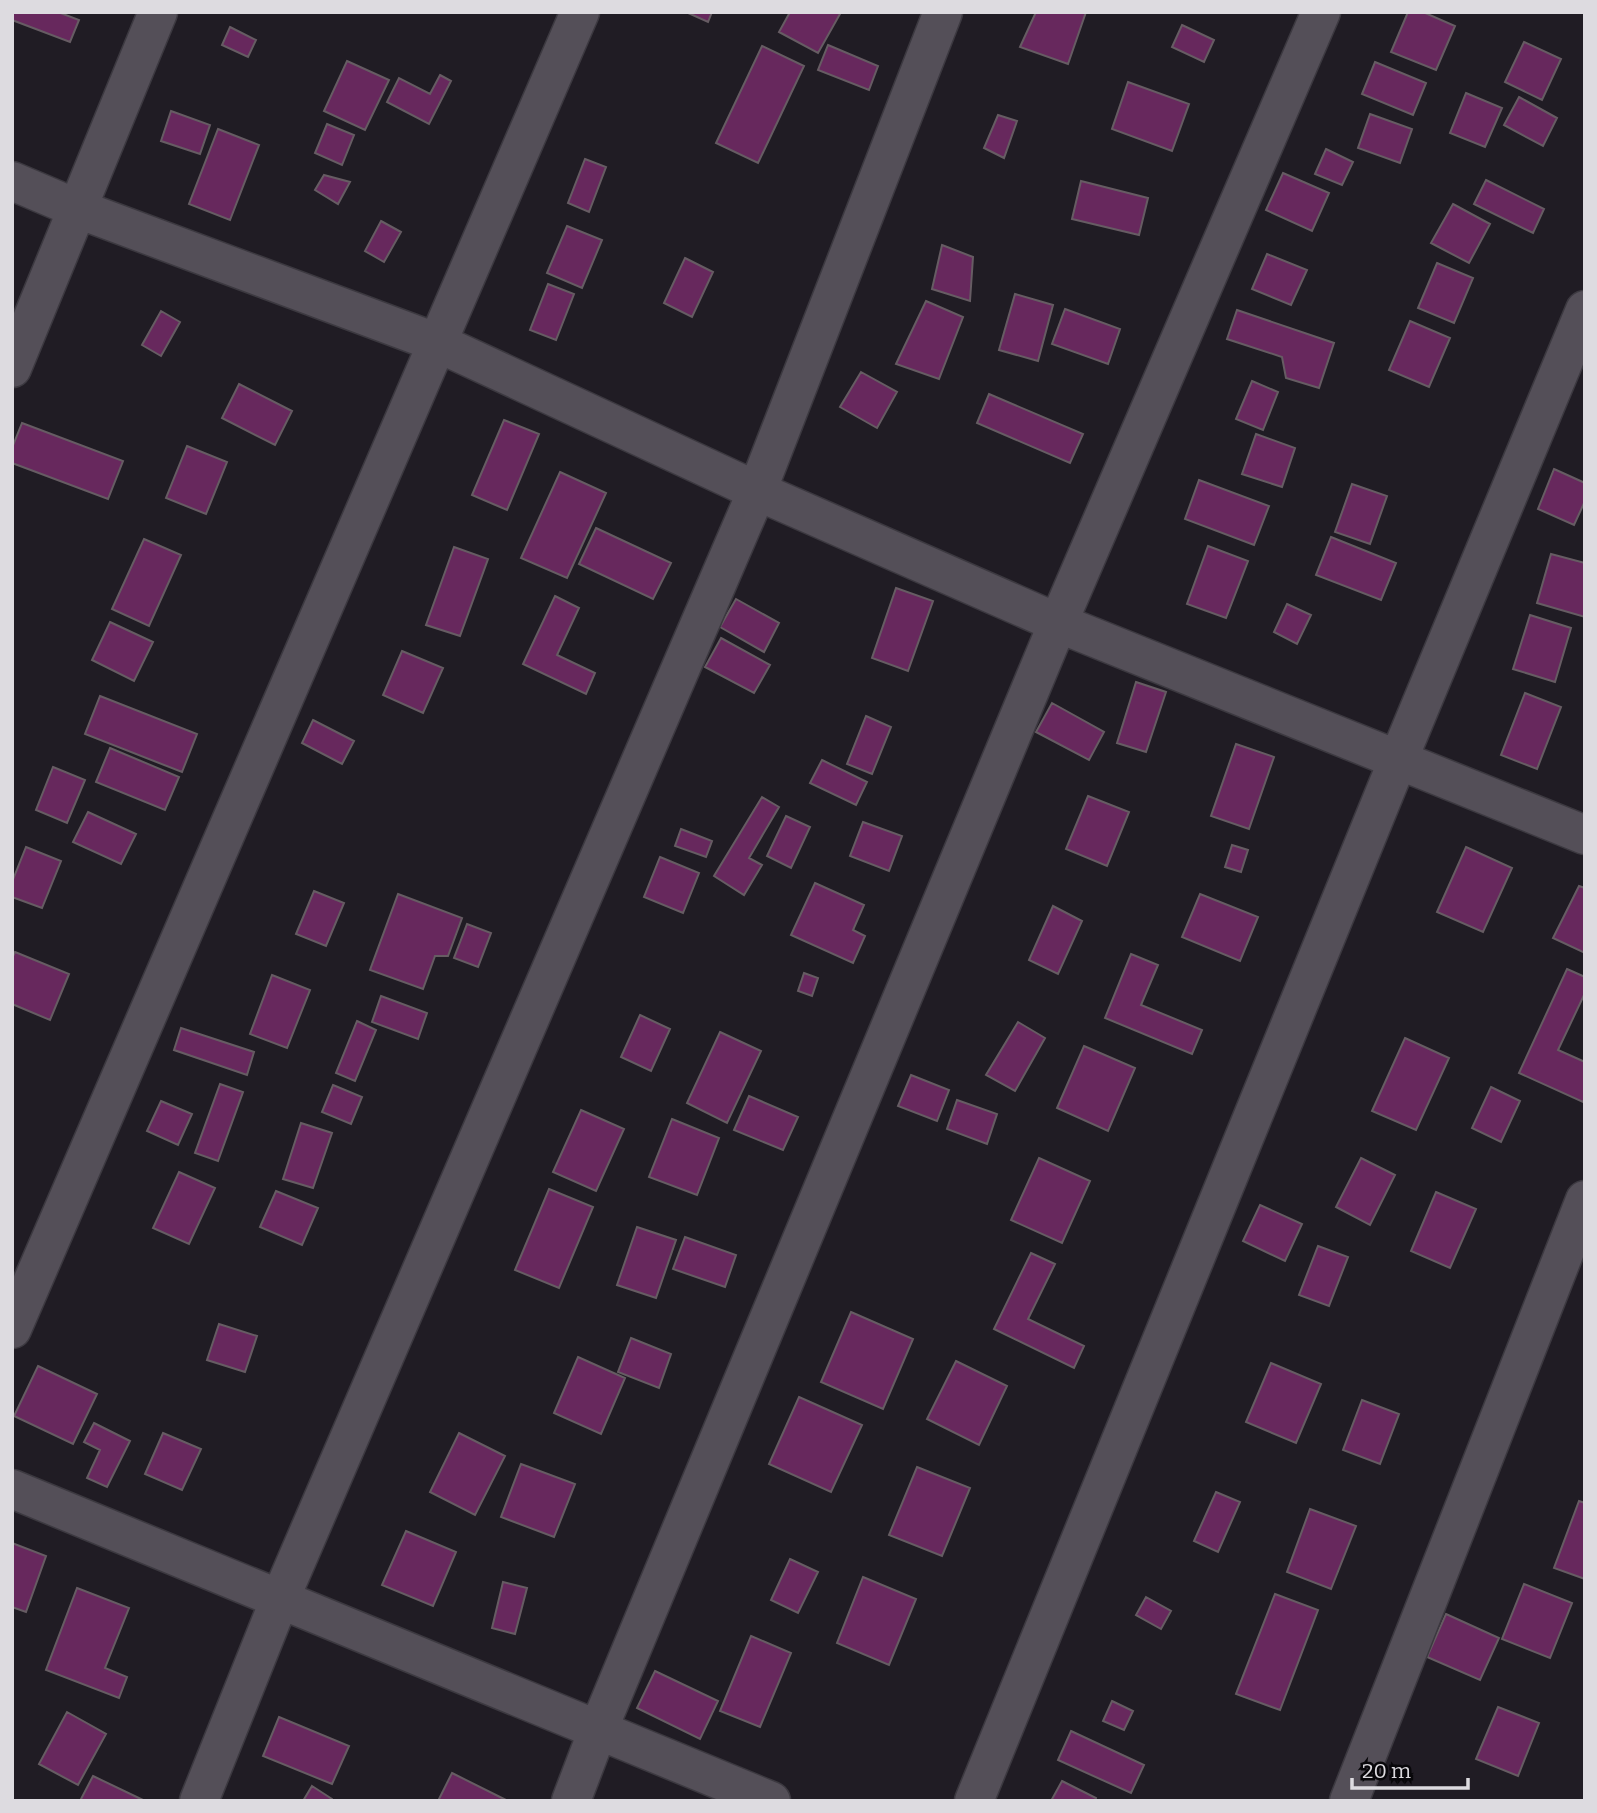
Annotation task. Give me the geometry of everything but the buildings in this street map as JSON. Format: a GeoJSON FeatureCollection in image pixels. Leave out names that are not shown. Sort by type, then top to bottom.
{"type":"FeatureCollection","features":[{"type":"Feature","properties":{"kind":"street"},"geometry":{"type":"LineString","coordinates":[[12,368],[158,12]]}},
{"type":"Feature","properties":{"kind":"street"},"geometry":{"type":"LineString","coordinates":[[12,1329],[580,12]]}},
{"type":"Feature","properties":{"kind":"street"},"geometry":{"type":"LineString","coordinates":[[199,1801],[280,1599],[757,491],[943,12]]}},
{"type":"Feature","properties":{"kind":"street"},"geometry":{"type":"LineString","coordinates":[[571,1801],[598,1730],[1058,623],[1321,12]]}},
{"type":"Feature","properties":{"kind":"street"},"geometry":{"type":"LineString","coordinates":[[12,181],[78,209],[438,343],[757,491],[1058,623],[1585,835]]}},
{"type":"Feature","properties":{"kind":"street"},"geometry":{"type":"LineString","coordinates":[[974,1801],[1398,760],[1585,310]]}},
{"type":"Feature","properties":{"kind":"street"},"geometry":{"type":"LineString","coordinates":[[1349,1801],[1585,1200]]}},
{"type":"Feature","properties":{"kind":"street"},"geometry":{"type":"LineString","coordinates":[[12,1489],[771,1801]]}}]}
